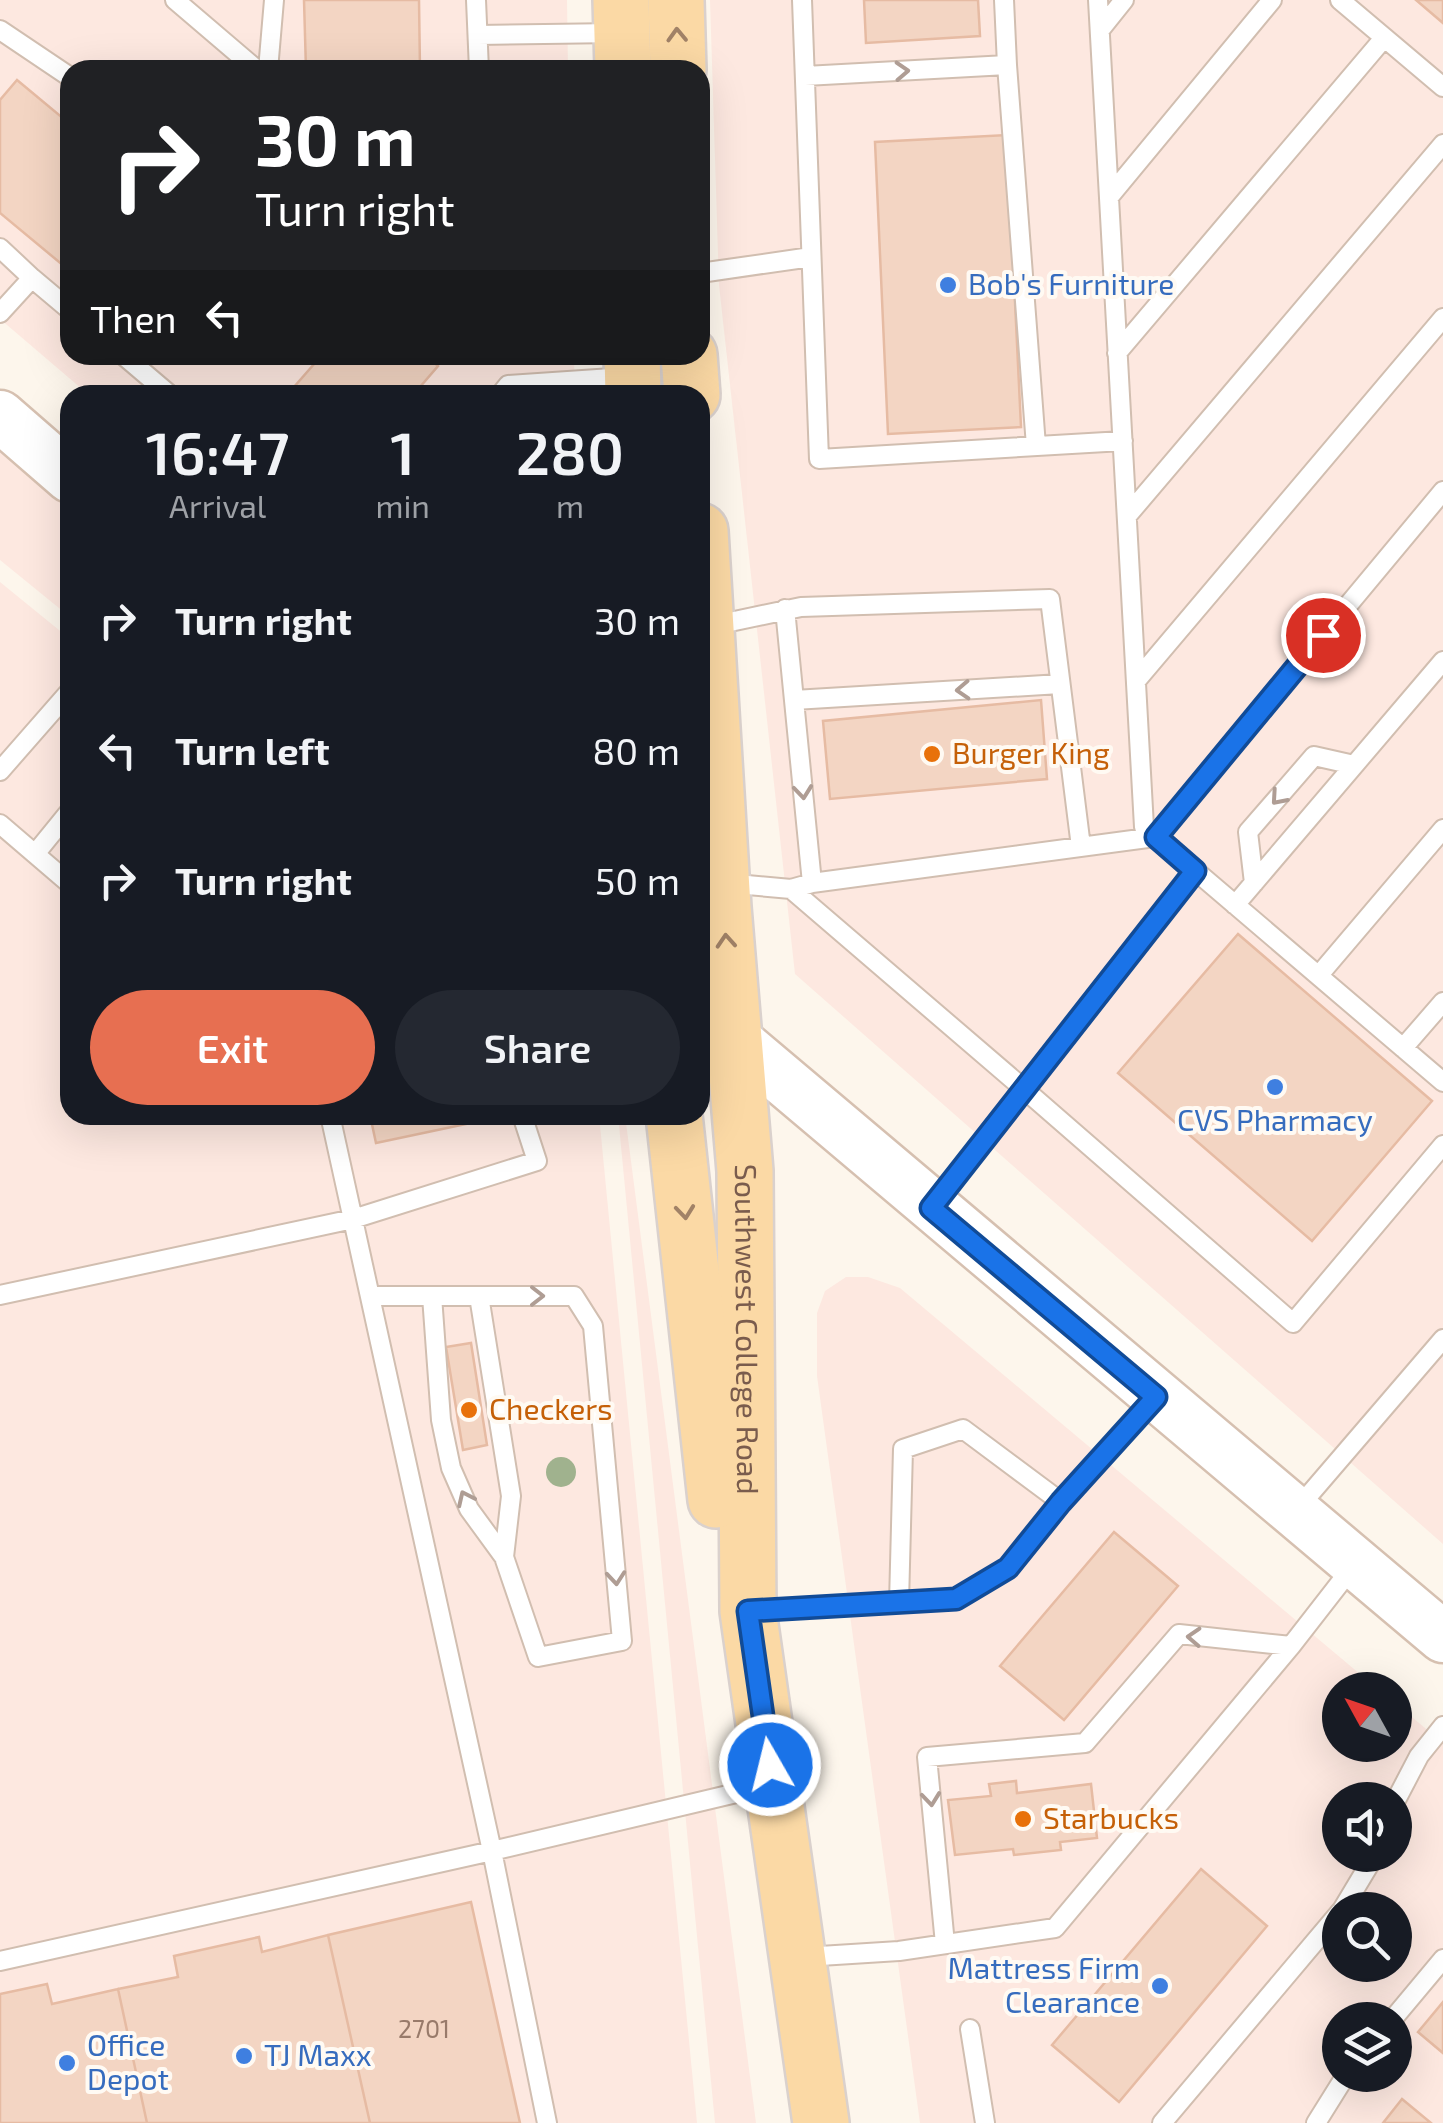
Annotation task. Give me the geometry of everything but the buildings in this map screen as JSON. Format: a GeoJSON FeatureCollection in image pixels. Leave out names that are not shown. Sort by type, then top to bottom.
{"type":"FeatureCollection","features":[{"type":"Feature","properties":{"kind":"main road"},"geometry":{"type":"LineString","coordinates":[[676,0],[678,60]]}},
{"type":"Feature","properties":{"kind":"main road"},"geometry":{"type":"LineString","coordinates":[[0,416],[60,468]]}},
{"type":"Feature","properties":{"kind":"main road","name":"Southwest College Road"},"geometry":{"type":"LineString","coordinates":[[710,691],[722,883],[716,1024],[744,1171],[748,1611],[822,2123]]}},
{"type":"Feature","properties":{"kind":"main road"},"geometry":{"type":"LineString","coordinates":[[716,1024],[1443,1637]]}},
{"type":"Feature","properties":{"kind":"main road","name":"Southwest College Road"},"geometry":{"type":"LineString","coordinates":[[675,1125],[749,1790],[796,2123]]}},
{"type":"Feature","properties":{"kind":"lane"},"geometry":{"type":"LineString","coordinates":[[175,0],[245,60]]}},
{"type":"Feature","properties":{"kind":"lane"},"geometry":{"type":"LineString","coordinates":[[269,60],[274,0]]}},
{"type":"Feature","properties":{"kind":"lane"},"geometry":{"type":"LineString","coordinates":[[476,0],[479,60]]}},
{"type":"Feature","properties":{"kind":"lane"},"geometry":{"type":"LineString","coordinates":[[802,0],[818,459],[1122,441]]}},
{"type":"Feature","properties":{"kind":"lane"},"geometry":{"type":"LineString","coordinates":[[1004,0],[1036,446]]}},
{"type":"Feature","properties":{"kind":"lane"},"geometry":{"type":"LineString","coordinates":[[1098,0],[1144,827],[1443,1082]]}},
{"type":"Feature","properties":{"kind":"lane"},"geometry":{"type":"LineString","coordinates":[[1100,30],[1124,0]]}},
{"type":"Feature","properties":{"kind":"lane"},"geometry":{"type":"LineString","coordinates":[[1109,197],[1272,0]]}},
{"type":"Feature","properties":{"kind":"lane"},"geometry":{"type":"LineString","coordinates":[[1340,0],[1443,88]]}},
{"type":"Feature","properties":{"kind":"lane"},"geometry":{"type":"LineString","coordinates":[[0,30],[60,70]]}},
{"type":"Feature","properties":{"kind":"lane"},"geometry":{"type":"LineString","coordinates":[[478,35],[622,34]]}},
{"type":"Feature","properties":{"kind":"lane"},"geometry":{"type":"LineString","coordinates":[[1118,353],[1384,38]]}},
{"type":"Feature","properties":{"kind":"lane"},"geometry":{"type":"LineString","coordinates":[[805,76],[1007,65]]}},
{"type":"Feature","properties":{"kind":"lane"},"geometry":{"type":"LineString","coordinates":[[1127,516],[1443,144]]}},
{"type":"Feature","properties":{"kind":"lane"},"geometry":{"type":"LineString","coordinates":[[0,248],[60,302]]}},
{"type":"Feature","properties":{"kind":"lane"},"geometry":{"type":"LineString","coordinates":[[710,271],[811,256]]}},
{"type":"Feature","properties":{"kind":"lane"},"geometry":{"type":"LineString","coordinates":[[0,314],[32,278]]}},
{"type":"Feature","properties":{"kind":"lane"},"geometry":{"type":"LineString","coordinates":[[1136,681],[1443,318]]}},
{"type":"Feature","properties":{"kind":"lane"},"geometry":{"type":"LineString","coordinates":[[135,365],[159,385]]}},
{"type":"Feature","properties":{"kind":"lane"},"geometry":{"type":"LineString","coordinates":[[561,385],[632,376]]}},
{"type":"Feature","properties":{"kind":"lane"},"geometry":{"type":"LineString","coordinates":[[722,883],[791,889],[1156,837],[1443,491]]}},
{"type":"Feature","properties":{"kind":"lane"},"geometry":{"type":"LineString","coordinates":[[710,626],[785,609],[1050,599],[1080,847]]}},
{"type":"Feature","properties":{"kind":"lane"},"geometry":{"type":"LineString","coordinates":[[785,609],[812,883]]}},
{"type":"Feature","properties":{"kind":"lane"},"geometry":{"type":"LineString","coordinates":[[1235,905],[1443,660]]}},
{"type":"Feature","properties":{"kind":"lane"},"geometry":{"type":"LineString","coordinates":[[794,700],[1060,684]]}},
{"type":"Feature","properties":{"kind":"lane"},"geometry":{"type":"LineString","coordinates":[[0,771],[60,702]]}},
{"type":"Feature","properties":{"kind":"lane"},"geometry":{"type":"LineString","coordinates":[[1254,883],[1248,832],[1314,756],[1354,765]]}},
{"type":"Feature","properties":{"kind":"lane"},"geometry":{"type":"LineString","coordinates":[[35,854],[60,823]]}},
{"type":"Feature","properties":{"kind":"lane"},"geometry":{"type":"LineString","coordinates":[[0,824],[60,875]]}},
{"type":"Feature","properties":{"kind":"lane"},"geometry":{"type":"LineString","coordinates":[[1318,975],[1443,829]]}},
{"type":"Feature","properties":{"kind":"lane"},"geometry":{"type":"LineString","coordinates":[[931,1208],[1195,871]]}},
{"type":"Feature","properties":{"kind":"lane"},"geometry":{"type":"LineString","coordinates":[[791,889],[1293,1323],[1443,1145]]}},
{"type":"Feature","properties":{"kind":"lane"},"geometry":{"type":"LineString","coordinates":[[1404,1048],[1443,1002]]}},
{"type":"Feature","properties":{"kind":"lane"},"geometry":{"type":"LineString","coordinates":[[332,1125],[492,1851],[547,2123]]}},
{"type":"Feature","properties":{"kind":"lane"},"geometry":{"type":"LineString","coordinates":[[0,1295],[353,1218],[536,1162],[525,1125]]}},
{"type":"Feature","properties":{"kind":"lane"},"geometry":{"type":"LineString","coordinates":[[370,1296],[432,1296],[574,1296],[593,1326],[622,1641],[538,1657],[504,1558],[470,1509],[451,1468],[442,1420],[432,1296]]}},
{"type":"Feature","properties":{"kind":"lane"},"geometry":{"type":"LineString","coordinates":[[479,1296],[511,1496],[504,1558]]}},
{"type":"Feature","properties":{"kind":"lane"},"geometry":{"type":"LineString","coordinates":[[1294,1512],[1443,1339]]}},
{"type":"Feature","properties":{"kind":"lane"},"geometry":{"type":"LineString","coordinates":[[748,1611],[956,1599],[1008,1568],[1061,1502],[1156,1397]]}},
{"type":"Feature","properties":{"kind":"lane"},"geometry":{"type":"LineString","coordinates":[[899,1602],[903,1449],[963,1430],[1061,1502]]}},
{"type":"Feature","properties":{"kind":"lane"},"geometry":{"type":"LineString","coordinates":[[798,1958],[945,1944],[1055,1928],[1355,1564]]}},
{"type":"Feature","properties":{"kind":"lane"},"geometry":{"type":"LineString","coordinates":[[945,1944],[926,1757],[1085,1743],[1179,1634],[1291,1646]]}},
{"type":"Feature","properties":{"kind":"lane"},"geometry":{"type":"LineString","coordinates":[[1405,1782],[1419,1756],[1443,1726]]}},
{"type":"Feature","properties":{"kind":"lane"},"geometry":{"type":"LineString","coordinates":[[0,1961],[749,1790]]}},
{"type":"Feature","properties":{"kind":"lane"},"geometry":{"type":"LineString","coordinates":[[1162,2123],[1322,1934]]}},
{"type":"Feature","properties":{"kind":"lane"},"geometry":{"type":"LineString","coordinates":[[1407,2002],[1443,1959]]}},
{"type":"Feature","properties":{"kind":"lane"},"geometry":{"type":"LineString","coordinates":[[970,2028],[985,2123]]}},
{"type":"Feature","properties":{"kind":"lane"},"geometry":{"type":"LineString","coordinates":[[1316,2123],[1335,2092]]}},
{"type":"Feature","properties":{"kind":"shaded area"},"geometry":{"type":"Polygon","coordinates":[[[0,0],[567,0],[568,60],[60,60],[60,365],[574,365],[575,385],[77,385],[0,319],[0,0]]]}},
{"type":"Feature","properties":{"kind":"shaded area"},"geometry":{"type":"Polygon","coordinates":[[[710,0],[1443,0],[1443,1544],[795,974],[719,285],[710,0]]]}},
{"type":"Feature","properties":{"kind":"shaded area"},"geometry":{"type":"Polygon","coordinates":[[[0,443],[60,494],[60,609],[0,560],[0,443]]]}},
{"type":"Feature","properties":{"kind":"shaded area"},"geometry":{"type":"Polygon","coordinates":[[[0,582],[60,631],[60,1125],[600,1125],[697,2123],[0,2123],[0,582]]]}},
{"type":"Feature","properties":{"kind":"shaded area"},"geometry":{"type":"Polygon","coordinates":[[[619,1125],[626,1125],[756,2123],[715,2123],[619,1125]]]}},
{"type":"Feature","properties":{"kind":"shaded area"},"geometry":{"type":"Polygon","coordinates":[[[846,1277],[868,1277],[900,1288],[1358,1672],[1322,1672],[1322,1762],[1412,1762],[1412,1717],[1443,1743],[1443,2123],[920,2123],[817,1376],[817,1313],[825,1291],[846,1277]]]}},
{"type":"Feature","properties":{"kind":"place","name":"Bob's Furniture"},"geometry":{"type":"Point","coordinates":[948,285]}},
{"type":"Feature","properties":{"kind":"place","name":"Burger King"},"geometry":{"type":"Point","coordinates":[932,754]}},
{"type":"Feature","properties":{"kind":"place","name":"CVS Pharmacy"},"geometry":{"type":"Point","coordinates":[1275,1087]}},
{"type":"Feature","properties":{"kind":"place","name":"Checkers"},"geometry":{"type":"Point","coordinates":[469,1410]}},
{"type":"Feature","properties":{"kind":"place","name":"Starbucks"},"geometry":{"type":"Point","coordinates":[1023,1819]}},
{"type":"Feature","properties":{"kind":"place","name":"Mattress Firm Clearance"},"geometry":{"type":"Point","coordinates":[1160,1986]}},
{"type":"Feature","properties":{"kind":"place","name":"TJ Maxx"},"geometry":{"type":"Point","coordinates":[244,2056]}},
{"type":"Feature","properties":{"kind":"place","name":"Office Depot"},"geometry":{"type":"Point","coordinates":[67,2063]}},
{"type":"Feature","properties":{"kind":"route"},"geometry":{"type":"LineString","coordinates":[[770,1765],[748,1611],[956,1599],[1008,1568],[1061,1502],[1156,1397],[931,1208],[1195,871],[1156,837],[1323,635]]}}]}
